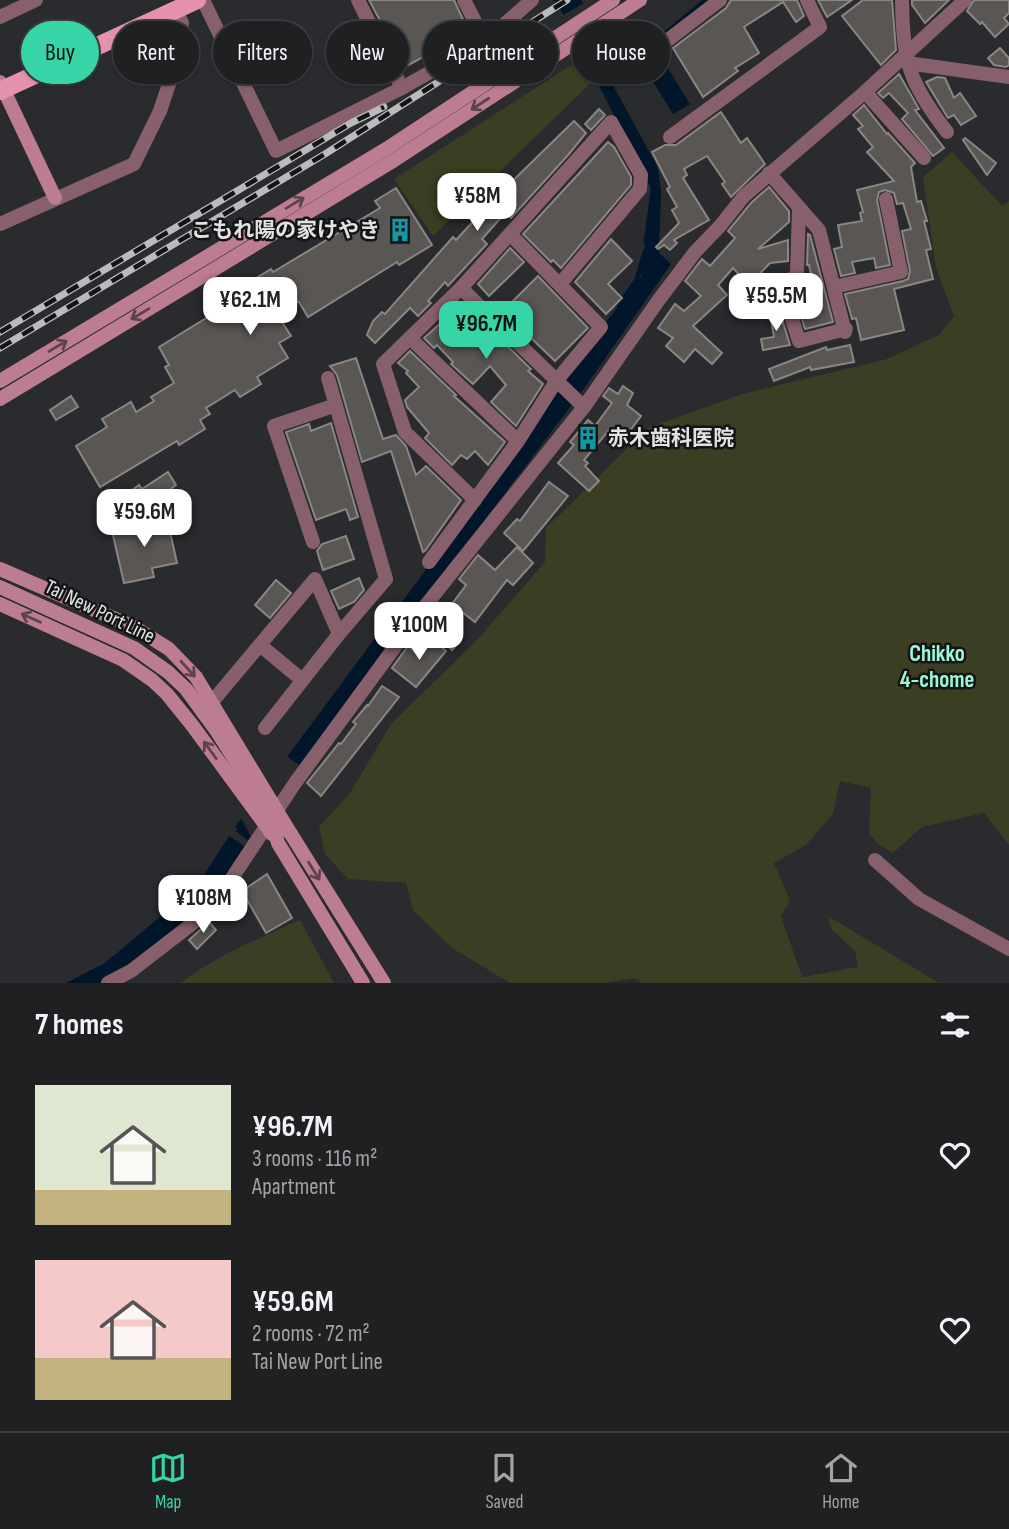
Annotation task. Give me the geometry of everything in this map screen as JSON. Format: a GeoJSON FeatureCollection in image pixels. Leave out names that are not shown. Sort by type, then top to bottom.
{"type":"FeatureCollection","features":[{"type":"Feature","properties":{"kind":"main road"},"geometry":{"type":"LineString","coordinates":[[1,87],[185,4]]}},
{"type":"Feature","properties":{"kind":"street"},"geometry":{"type":"LineString","coordinates":[[0,17],[36,0]]}},
{"type":"Feature","properties":{"kind":"street"},"geometry":{"type":"LineString","coordinates":[[203,0],[276,151],[423,76]]}},
{"type":"Feature","properties":{"kind":"street"},"geometry":{"type":"LineString","coordinates":[[358,0],[402,88]]}},
{"type":"Feature","properties":{"kind":"street"},"geometry":{"type":"LineString","coordinates":[[464,0],[475,21]]}},
{"type":"Feature","properties":{"kind":"street"},"geometry":{"type":"LineString","coordinates":[[508,21],[532,0]]}},
{"type":"Feature","properties":{"kind":"street"},"geometry":{"type":"LineString","coordinates":[[595,21],[613,0]]}},
{"type":"Feature","properties":{"kind":"street"},"geometry":{"type":"LineString","coordinates":[[595,21],[640,0]]}},
{"type":"Feature","properties":{"kind":"street"},"geometry":{"type":"LineString","coordinates":[[670,38],[720,0]]}},
{"type":"Feature","properties":{"kind":"street"},"geometry":{"type":"LineString","coordinates":[[670,136],[820,27],[807,0]]}},
{"type":"Feature","properties":{"kind":"street"},"geometry":{"type":"LineString","coordinates":[[902,0],[906,58],[918,91],[947,132]]}},
{"type":"Feature","properties":{"kind":"street"},"geometry":{"type":"LineString","coordinates":[[108,983],[131,971],[209,909],[222,893],[270,816],[422,610],[584,407],[695,252],[744,195],[906,58],[965,0]]}},
{"type":"Feature","properties":{"kind":"street"},"geometry":{"type":"LineString","coordinates":[[0,224],[134,164],[160,111],[176,62],[185,4]]}},
{"type":"Feature","properties":{"kind":"street"},"geometry":{"type":"LineString","coordinates":[[0,381],[572,35]]}},
{"type":"Feature","properties":{"kind":"street"},"geometry":{"type":"LineString","coordinates":[[0,399],[344,192],[572,35]]}},
{"type":"Feature","properties":{"kind":"street"},"geometry":{"type":"LineString","coordinates":[[906,58],[1009,76]]}},
{"type":"Feature","properties":{"kind":"street"},"geometry":{"type":"LineString","coordinates":[[1,87],[55,198]]}},
{"type":"Feature","properties":{"kind":"street"},"geometry":{"type":"LineString","coordinates":[[864,92],[924,158]]}},
{"type":"Feature","properties":{"kind":"street"},"geometry":{"type":"LineString","coordinates":[[475,500],[405,432],[383,364],[461,288],[611,122],[641,174],[640,189],[560,284]]}},
{"type":"Feature","properties":{"kind":"street"},"geometry":{"type":"LineString","coordinates":[[769,173],[819,230],[846,331],[799,341],[782,288]]}},
{"type":"Feature","properties":{"kind":"street"},"geometry":{"type":"LineString","coordinates":[[834,288],[901,272],[886,199]]}},
{"type":"Feature","properties":{"kind":"street"},"geometry":{"type":"LineString","coordinates":[[760,310],[797,274],[799,208]]}},
{"type":"Feature","properties":{"kind":"street"},"geometry":{"type":"LineString","coordinates":[[429,562],[518,441],[557,380],[601,327],[510,234]]}},
{"type":"Feature","properties":{"kind":"street"},"geometry":{"type":"LineString","coordinates":[[461,288],[584,407]]}},
{"type":"Feature","properties":{"kind":"street"},"geometry":{"type":"LineString","coordinates":[[411,339],[518,441]]}},
{"type":"Feature","properties":{"kind":"street"},"geometry":{"type":"LineString","coordinates":[[265,728],[338,634],[386,579],[328,378]]}},
{"type":"Feature","properties":{"kind":"street"},"geometry":{"type":"LineString","coordinates":[[313,542],[274,426],[335,405]]}},
{"type":"Feature","properties":{"kind":"street"},"geometry":{"type":"LineString","coordinates":[[0,569],[154,637],[169,649],[196,677],[212,702],[257,795]]}},
{"type":"Feature","properties":{"kind":"street"},"geometry":{"type":"LineString","coordinates":[[212,702],[315,579],[338,634]]}},
{"type":"Feature","properties":{"kind":"street","name":"Tai New Port Line"},"geometry":{"type":"LineString","coordinates":[[0,587],[134,648],[168,672],[201,710],[257,795],[270,816],[278,843],[363,983]]}},
{"type":"Feature","properties":{"kind":"street"},"geometry":{"type":"LineString","coordinates":[[0,604],[123,660],[145,674],[167,694],[257,795]]}},
{"type":"Feature","properties":{"kind":"street"},"geometry":{"type":"LineString","coordinates":[[260,645],[303,680]]}},
{"type":"Feature","properties":{"kind":"street","name":"Tai New Port Line"},"geometry":{"type":"LineString","coordinates":[[270,816],[291,834],[384,983]]}},
{"type":"Feature","properties":{"kind":"street"},"geometry":{"type":"LineString","coordinates":[[875,860],[919,899],[1009,949]]}},
{"type":"Feature","properties":{"kind":"green space"},"geometry":{"type":"Polygon","coordinates":[[[572,65],[572,84],[590,84],[433,236],[394,179],[542,84],[558,84],[558,74],[572,65]]]}},
{"type":"Feature","properties":{"kind":"green space"},"geometry":{"type":"Polygon","coordinates":[[[952,152],[1002,206],[1009,201],[1009,845],[984,813],[922,827],[893,853],[878,844],[869,834],[871,788],[840,781],[833,814],[806,845],[774,863],[790,901],[781,916],[802,977],[858,967],[855,951],[831,929],[828,916],[939,983],[642,983],[634,978],[606,983],[510,983],[452,948],[413,910],[406,883],[348,879],[325,854],[319,827],[350,793],[391,724],[478,639],[545,562],[546,528],[648,428],[742,394],[887,359],[939,335],[954,316],[936,268],[923,177],[952,152]]]}},
{"type":"Feature","properties":{"kind":"green space"},"geometry":{"type":"Polygon","coordinates":[[[300,920],[334,983],[181,983],[223,956],[300,920]]]}},
{"type":"Feature","properties":{"kind":"water"},"geometry":{"type":"Polygon","coordinates":[[[551,0],[581,0],[594,21],[572,21],[572,29],[555,1],[551,0]]]}},
{"type":"Feature","properties":{"kind":"water"},"geometry":{"type":"Polygon","coordinates":[[[670,72],[690,104],[673,114],[654,84],[670,84],[670,72]]]}},
{"type":"Feature","properties":{"kind":"water"},"geometry":{"type":"Polygon","coordinates":[[[598,84],[614,84],[658,168],[661,191],[659,253],[671,264],[583,390],[300,764],[247,840],[235,827],[448,540],[564,376],[641,277],[652,190],[598,84]]]}},
{"type":"Feature","properties":{"kind":"water"},"geometry":{"type":"Polygon","coordinates":[[[229,836],[247,848],[193,920],[103,983],[66,983],[105,963],[197,886],[229,836]]]}},
{"type":"Feature","properties":{"kind":"pier"},"geometry":{"type":"Polygon","coordinates":[[[584,3],[595,21],[572,21],[572,30],[563,15],[584,3]]]}},
{"type":"Feature","properties":{"kind":"pier"},"geometry":{"type":"Polygon","coordinates":[[[285,755],[301,766],[252,839],[241,818],[285,755]]]}},
{"type":"Feature","properties":{"kind":"building"},"geometry":{"type":"Polygon","coordinates":[[[369,0],[454,0],[464,21],[423,21],[423,57],[409,65],[409,21],[380,21],[369,0]]]}},
{"type":"Feature","properties":{"kind":"building"},"geometry":{"type":"Polygon","coordinates":[[[731,0],[797,0],[804,16],[796,22],[783,2],[744,27],[759,53],[735,68],[738,71],[703,97],[673,48],[726,8],[731,0]]]}},
{"type":"Feature","properties":{"kind":"building"},"geometry":{"type":"Polygon","coordinates":[[[818,0],[852,0],[827,17],[818,0]]]}},
{"type":"Feature","properties":{"kind":"building"},"geometry":{"type":"Polygon","coordinates":[[[863,0],[892,0],[896,50],[881,65],[842,16],[863,0]]]}},
{"type":"Feature","properties":{"kind":"building"},"geometry":{"type":"Polygon","coordinates":[[[912,0],[949,0],[925,23],[912,5],[912,0]]]}},
{"type":"Feature","properties":{"kind":"building"},"geometry":{"type":"Polygon","coordinates":[[[974,0],[1009,0],[1009,13],[1004,18],[1009,24],[995,37],[982,22],[980,24],[967,11],[974,0]]]}},
{"type":"Feature","properties":{"kind":"building"},"geometry":{"type":"Polygon","coordinates":[[[1000,48],[1009,58],[1009,65],[1006,67],[994,65],[988,58],[1000,48]]]}},
{"type":"Feature","properties":{"kind":"building"},"geometry":{"type":"Polygon","coordinates":[[[899,74],[919,109],[915,110],[944,148],[933,156],[902,119],[908,113],[889,93],[883,98],[878,93],[899,74]]]}},
{"type":"Feature","properties":{"kind":"building"},"geometry":{"type":"Polygon","coordinates":[[[937,77],[945,78],[954,98],[960,93],[976,116],[961,125],[954,115],[948,118],[926,82],[937,77]]]}},
{"type":"Feature","properties":{"kind":"building"},"geometry":{"type":"Polygon","coordinates":[[[864,105],[915,163],[911,167],[917,202],[921,201],[927,221],[924,221],[931,249],[926,250],[933,279],[894,289],[904,330],[861,340],[856,318],[852,319],[845,294],[908,279],[910,271],[902,231],[911,229],[903,203],[897,204],[894,193],[885,190],[879,192],[877,200],[890,265],[876,268],[874,258],[852,262],[855,273],[841,276],[834,249],[842,247],[838,225],[862,221],[860,213],[863,212],[857,190],[894,181],[867,152],[873,147],[858,129],[863,126],[853,115],[864,105]]]}},
{"type":"Feature","properties":{"kind":"building"},"geometry":{"type":"Polygon","coordinates":[[[599,109],[605,115],[591,130],[585,124],[599,109]]]}},
{"type":"Feature","properties":{"kind":"building"},"geometry":{"type":"Polygon","coordinates":[[[721,112],[741,143],[747,138],[765,164],[731,197],[722,184],[725,182],[707,156],[684,169],[687,175],[683,178],[709,220],[674,240],[677,243],[670,250],[664,245],[658,249],[656,247],[679,223],[672,210],[677,207],[667,189],[670,187],[652,152],[665,145],[676,145],[721,112]]]}},
{"type":"Feature","properties":{"kind":"building"},"geometry":{"type":"Polygon","coordinates":[[[574,121],[586,133],[569,154],[511,218],[506,212],[482,239],[487,244],[448,286],[445,282],[418,316],[410,308],[375,343],[367,335],[373,321],[382,312],[385,314],[453,237],[456,240],[574,121]]]}},
{"type":"Feature","properties":{"kind":"building"},"geometry":{"type":"Polygon","coordinates":[[[965,138],[996,163],[987,175],[963,140],[965,138]]]}},
{"type":"Feature","properties":{"kind":"building"},"geometry":{"type":"Polygon","coordinates":[[[608,142],[614,147],[631,177],[631,185],[561,268],[553,260],[551,262],[523,234],[608,142]]]}},
{"type":"Feature","properties":{"kind":"building"},"geometry":{"type":"Polygon","coordinates":[[[769,187],[789,211],[789,222],[758,249],[788,240],[788,261],[770,263],[749,285],[733,268],[718,285],[727,295],[693,326],[722,353],[712,364],[695,349],[684,362],[666,346],[673,338],[658,328],[675,304],[684,311],[701,296],[685,281],[702,259],[710,266],[735,238],[728,231],[751,203],[769,187]]]}},
{"type":"Feature","properties":{"kind":"building"},"geometry":{"type":"Polygon","coordinates":[[[396,188],[432,245],[399,265],[397,262],[308,317],[299,302],[280,311],[282,322],[291,336],[279,343],[288,358],[257,377],[261,384],[240,397],[235,390],[206,408],[210,414],[200,420],[205,429],[179,445],[177,441],[100,487],[76,446],[107,427],[102,419],[131,402],[136,412],[154,401],[151,397],[174,383],[165,367],[169,365],[159,347],[257,287],[253,280],[271,269],[273,272],[380,208],[375,201],[396,188]]]}},
{"type":"Feature","properties":{"kind":"building"},"geometry":{"type":"Polygon","coordinates":[[[808,234],[833,322],[805,329],[794,295],[814,288],[807,265],[808,234]]]}},
{"type":"Feature","properties":{"kind":"building"},"geometry":{"type":"Polygon","coordinates":[[[611,239],[632,261],[608,284],[622,298],[606,314],[575,282],[611,239]]]}},
{"type":"Feature","properties":{"kind":"building"},"geometry":{"type":"Polygon","coordinates":[[[510,248],[524,262],[489,296],[478,284],[510,248]]]}},
{"type":"Feature","properties":{"kind":"building"},"geometry":{"type":"Polygon","coordinates":[[[538,276],[588,328],[555,361],[530,337],[532,335],[516,318],[513,320],[503,311],[538,276]]]}},
{"type":"Feature","properties":{"kind":"building"},"geometry":{"type":"Polygon","coordinates":[[[463,303],[473,313],[468,318],[486,335],[491,330],[543,384],[516,426],[491,402],[506,385],[490,366],[473,384],[451,364],[453,362],[437,345],[434,348],[424,338],[463,303]]]}},
{"type":"Feature","properties":{"kind":"building"},"geometry":{"type":"Polygon","coordinates":[[[778,306],[790,345],[763,350],[761,339],[774,337],[770,314],[778,306]]]}},
{"type":"Feature","properties":{"kind":"building"},"geometry":{"type":"Polygon","coordinates":[[[850,345],[854,362],[811,370],[810,367],[774,381],[769,369],[826,347],[827,350],[850,345]]]}},
{"type":"Feature","properties":{"kind":"building"},"geometry":{"type":"Polygon","coordinates":[[[410,351],[505,442],[488,465],[475,451],[467,459],[461,455],[452,465],[425,438],[429,433],[407,407],[405,400],[419,387],[406,373],[408,371],[398,363],[410,351]]]}},
{"type":"Feature","properties":{"kind":"building"},"geometry":{"type":"Polygon","coordinates":[[[356,358],[383,439],[396,435],[406,446],[416,475],[426,466],[461,500],[423,552],[391,451],[362,462],[337,375],[330,366],[356,358]]]}},
{"type":"Feature","properties":{"kind":"building"},"geometry":{"type":"Polygon","coordinates":[[[623,386],[633,393],[627,405],[641,416],[623,440],[609,430],[584,460],[588,463],[585,466],[599,481],[589,491],[558,463],[574,445],[570,442],[588,420],[595,426],[612,403],[603,396],[609,388],[618,394],[623,386]]]}},
{"type":"Feature","properties":{"kind":"building"},"geometry":{"type":"Polygon","coordinates":[[[71,396],[78,407],[56,420],[50,410],[71,396]]]}},
{"type":"Feature","properties":{"kind":"building"},"geometry":{"type":"Polygon","coordinates":[[[331,423],[358,517],[350,520],[346,509],[316,520],[286,432],[309,424],[311,431],[331,423]]]}},
{"type":"Feature","properties":{"kind":"building"},"geometry":{"type":"Polygon","coordinates":[[[168,472],[176,485],[134,516],[121,499],[139,485],[142,489],[168,472]]]}},
{"type":"Feature","properties":{"kind":"building"},"geometry":{"type":"Polygon","coordinates":[[[549,482],[568,496],[523,551],[504,533],[517,519],[520,521],[549,482]]]}},
{"type":"Feature","properties":{"kind":"building"},"geometry":{"type":"Polygon","coordinates":[[[167,518],[177,563],[152,568],[154,577],[124,583],[112,531],[167,518]]]}},
{"type":"Feature","properties":{"kind":"building"},"geometry":{"type":"Polygon","coordinates":[[[346,536],[354,559],[323,570],[317,551],[322,544],[346,536]]]}},
{"type":"Feature","properties":{"kind":"building"},"geometry":{"type":"Polygon","coordinates":[[[517,547],[533,563],[513,585],[507,580],[475,622],[452,604],[466,585],[459,579],[478,555],[495,570],[517,547]]]}},
{"type":"Feature","properties":{"kind":"building"},"geometry":{"type":"Polygon","coordinates":[[[359,578],[364,590],[354,602],[339,609],[331,591],[359,578]]]}},
{"type":"Feature","properties":{"kind":"building"},"geometry":{"type":"Polygon","coordinates":[[[276,580],[291,593],[270,618],[255,605],[276,580]]]}},
{"type":"Feature","properties":{"kind":"building"},"geometry":{"type":"Polygon","coordinates":[[[452,632],[461,640],[452,650],[443,642],[452,632]]]}},
{"type":"Feature","properties":{"kind":"building"},"geometry":{"type":"Polygon","coordinates":[[[431,637],[446,651],[416,687],[392,668],[408,646],[416,653],[431,637]]]}},
{"type":"Feature","properties":{"kind":"building"},"geometry":{"type":"Polygon","coordinates":[[[382,686],[399,697],[321,796],[307,783],[339,743],[341,744],[356,724],[353,722],[382,686]]]}},
{"type":"Feature","properties":{"kind":"building"},"geometry":{"type":"Polygon","coordinates":[[[267,874],[292,918],[266,933],[242,891],[267,874]]]}},
{"type":"Feature","properties":{"kind":"building"},"geometry":{"type":"Polygon","coordinates":[[[209,922],[216,930],[197,949],[189,940],[209,922]]]}},
{"type":"Feature","properties":{"kind":"waterway"},"geometry":{"type":"LineString","coordinates":[[670,30],[706,0]]}},
{"type":"Feature","properties":{"kind":"waterway"},"geometry":{"type":"LineString","coordinates":[[646,242],[653,188]]}},
{"type":"Feature","properties":{"kind":"waterway"},"geometry":{"type":"LineString","coordinates":[[619,305],[637,279],[645,251]]}},
{"type":"Feature","properties":{"kind":"railway"},"geometry":{"type":"LineString","coordinates":[[0,348],[325,154],[567,0]]}},
{"type":"Feature","properties":{"kind":"railway"},"geometry":{"type":"LineString","coordinates":[[0,332],[351,123],[384,107]]}},
{"type":"Feature","properties":{"kind":"place","name":"こもれ陽の家けやき"},"geometry":{"type":"Point","coordinates":[400,230]}},
{"type":"Feature","properties":{"kind":"place","name":"赤木歯科医院"},"geometry":{"type":"Point","coordinates":[588,438]}},
{"type":"Feature","properties":{"kind":"district","name":"Chikko 4-chome"},"geometry":{"type":"Point","coordinates":[937,666]}}]}
